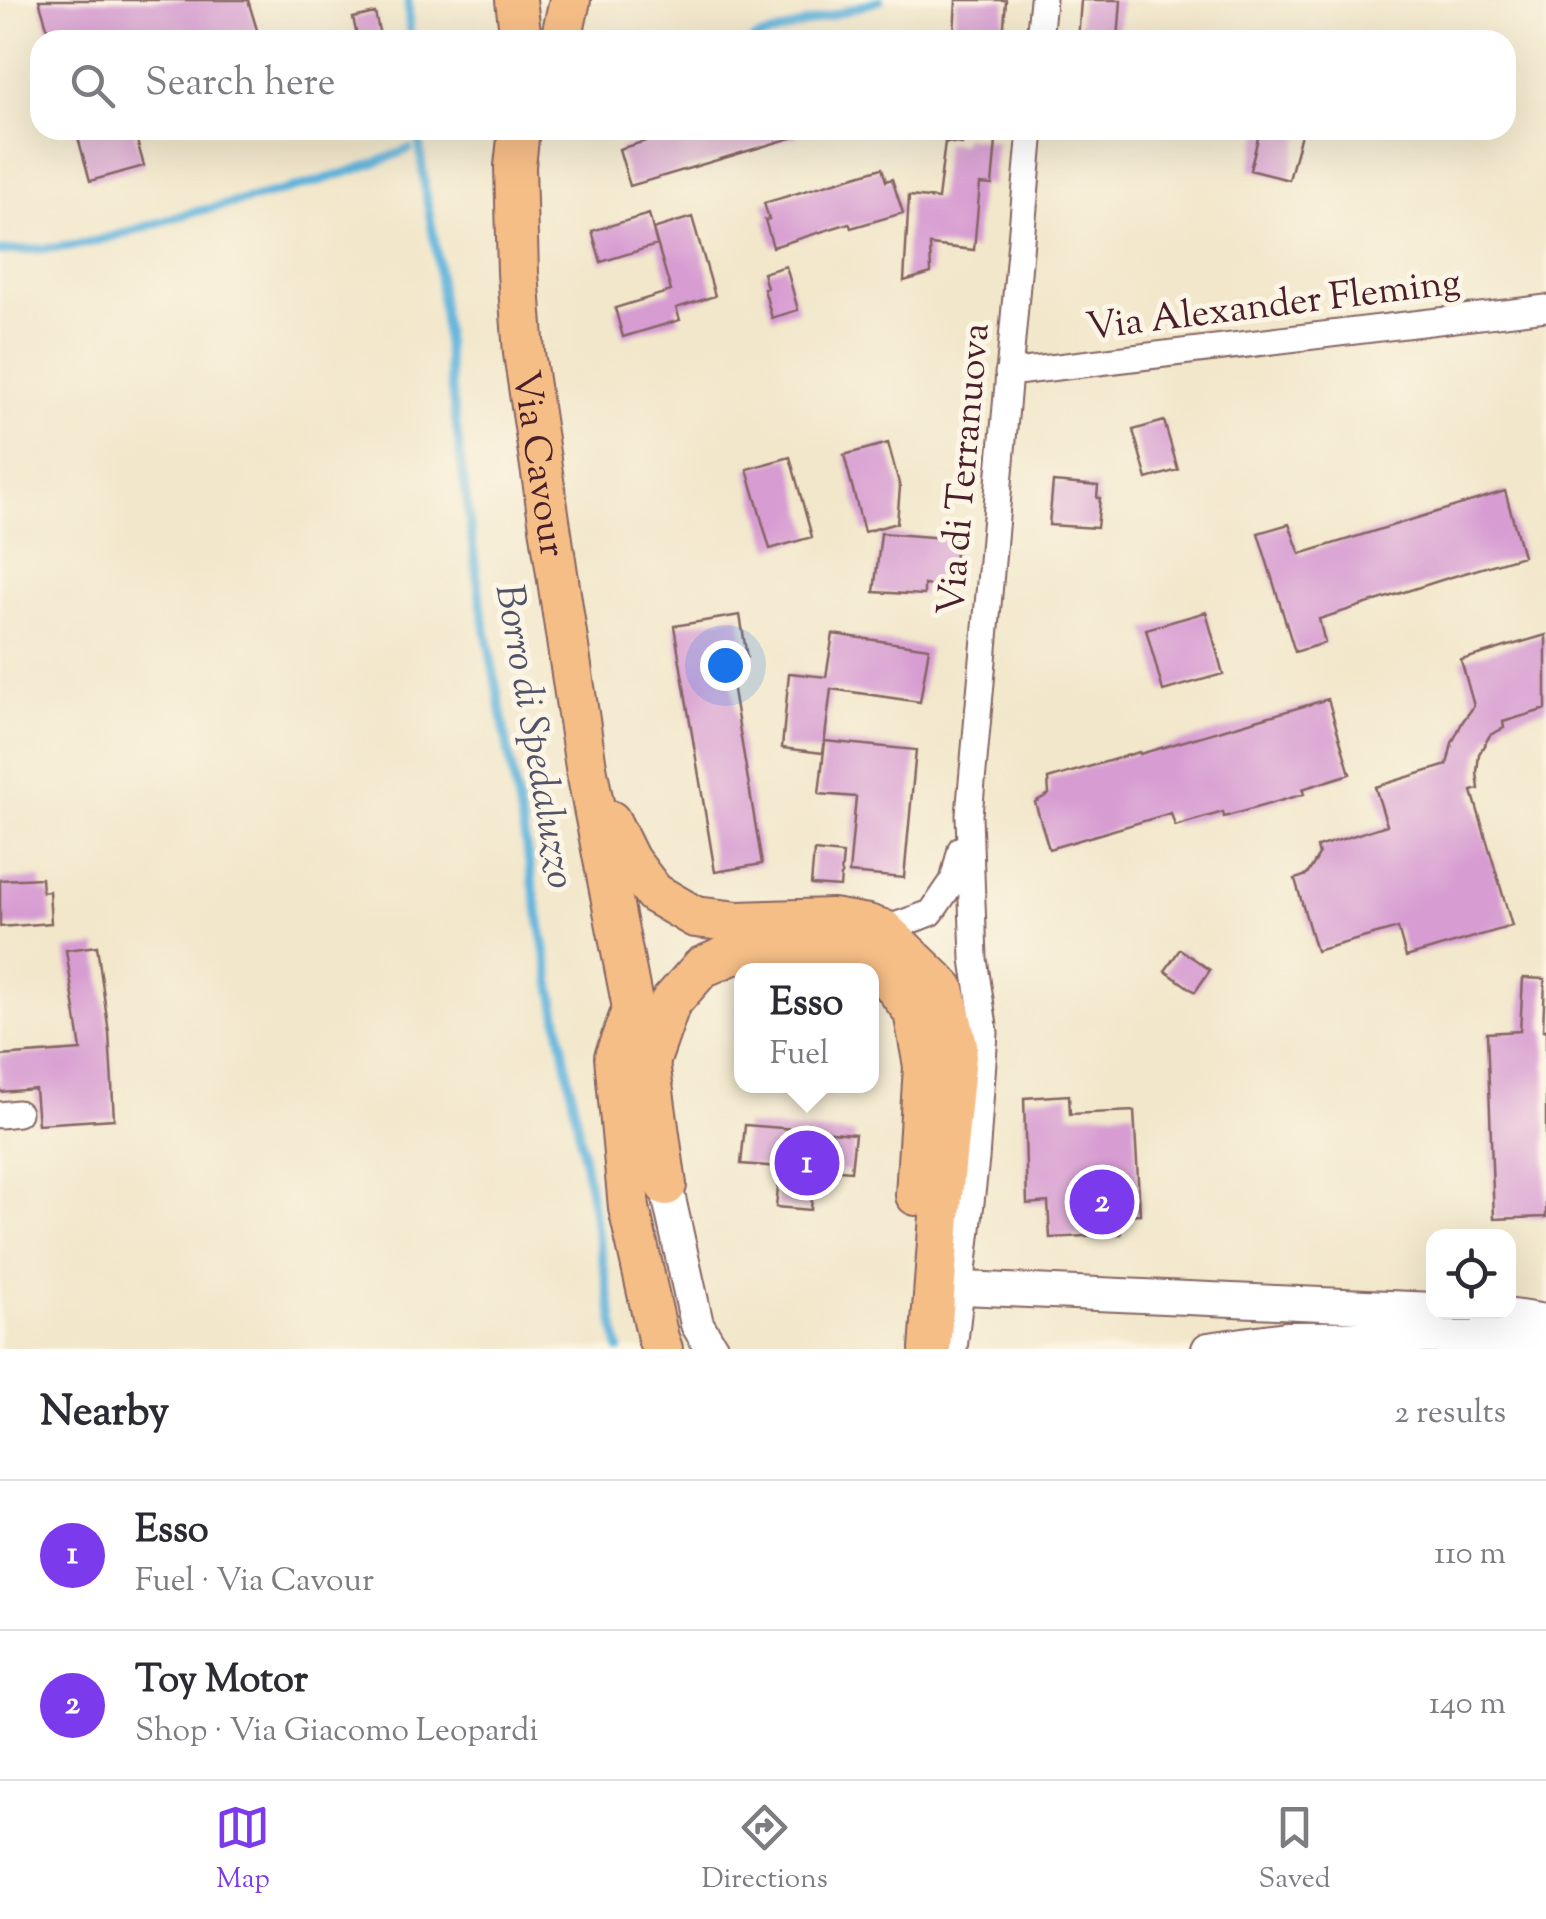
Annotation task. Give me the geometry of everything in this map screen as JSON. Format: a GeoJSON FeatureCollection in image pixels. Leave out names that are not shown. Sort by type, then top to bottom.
{"type":"FeatureCollection","features":[{"type":"Feature","properties":{"kind":"main road"},"geometry":{"type":"LineString","coordinates":[[516,0],[520,30]]}},
{"type":"Feature","properties":{"kind":"main road"},"geometry":{"type":"LineString","coordinates":[[563,30],[570,0]]}},
{"type":"Feature","properties":{"kind":"main road","name":"Via Cavour"},"geometry":{"type":"LineString","coordinates":[[518,140],[514,166],[524,353],[586,767],[633,1008],[649,1062],[666,1185]]}},
{"type":"Feature","properties":{"kind":"main road","name":"Via Cavour"},"geometry":{"type":"LineString","coordinates":[[518,273],[538,140]]}},
{"type":"Feature","properties":{"kind":"main road"},"geometry":{"type":"LineString","coordinates":[[586,767],[628,860],[654,893],[696,917],[739,922],[832,919],[883,930],[944,990],[957,1046],[930,1349]]}},
{"type":"Feature","properties":{"kind":"main road"},"geometry":{"type":"LineString","coordinates":[[649,1062],[670,1002],[702,967],[740,951],[787,947],[828,949],[867,963]]}},
{"type":"Feature","properties":{"kind":"main road"},"geometry":{"type":"LineString","coordinates":[[879,972],[891,981],[914,1012],[924,1066],[904,1349]]}},
{"type":"Feature","properties":{"kind":"main road"},"geometry":{"type":"LineString","coordinates":[[633,1008],[615,1056],[629,1208],[662,1349]]}},
{"type":"Feature","properties":{"kind":"street"},"geometry":{"type":"LineString","coordinates":[[1041,30],[1043,0]]}},
{"type":"Feature","properties":{"kind":"street","name":"Via di Terranuova"},"geometry":{"type":"LineString","coordinates":[[954,1349],[976,1160],[984,1033],[974,959],[969,815],[1030,140]]}},
{"type":"Feature","properties":{"kind":"street","name":"Via Alexander Fleming"},"geometry":{"type":"LineString","coordinates":[[1008,373],[1546,308]]}},
{"type":"Feature","properties":{"kind":"street","name":"Via di Terranuova"},"geometry":{"type":"LineString","coordinates":[[883,930],[931,913],[953,881],[969,815]]}},
{"type":"Feature","properties":{"kind":"street"},"geometry":{"type":"LineString","coordinates":[[666,1185],[697,1324],[712,1349]]}},
{"type":"Feature","properties":{"kind":"street"},"geometry":{"type":"LineString","coordinates":[[962,1288],[1426,1309]]}},
{"type":"Feature","properties":{"kind":"street"},"geometry":{"type":"LineString","coordinates":[[1516,1316],[1546,1320]]}},
{"type":"Feature","properties":{"kind":"street"},"geometry":{"type":"LineString","coordinates":[[1208,1349],[1286,1338],[1546,1337]]}},
{"type":"Feature","properties":{"kind":"building"},"geometry":{"type":"Polygon","coordinates":[[[39,0],[248,0],[257,30],[48,30],[39,0]]]}},
{"type":"Feature","properties":{"kind":"building"},"geometry":{"type":"Polygon","coordinates":[[[956,0],[1006,0],[1004,30],[954,30],[956,0]]]}},
{"type":"Feature","properties":{"kind":"building"},"geometry":{"type":"Polygon","coordinates":[[[1081,0],[1121,0],[1119,30],[1079,30],[1081,0]]]}},
{"type":"Feature","properties":{"kind":"building"},"geometry":{"type":"Polygon","coordinates":[[[375,13],[379,30],[356,30],[353,18],[375,13]]]}},
{"type":"Feature","properties":{"kind":"building"},"geometry":{"type":"Polygon","coordinates":[[[79,140],[137,140],[144,166],[90,181],[79,140]]]}},
{"type":"Feature","properties":{"kind":"building"},"geometry":{"type":"Polygon","coordinates":[[[649,140],[785,140],[630,186],[619,149],[649,140]]]}},
{"type":"Feature","properties":{"kind":"building"},"geometry":{"type":"Polygon","coordinates":[[[963,140],[996,141],[992,185],[980,184],[974,250],[930,245],[931,273],[904,281],[909,196],[938,199],[945,142],[962,144],[963,140]]]}},
{"type":"Feature","properties":{"kind":"building"},"geometry":{"type":"Polygon","coordinates":[[[1258,140],[1299,140],[1289,180],[1250,170],[1258,140]]]}},
{"type":"Feature","properties":{"kind":"building"},"geometry":{"type":"Polygon","coordinates":[[[882,168],[886,181],[892,179],[903,213],[851,228],[849,223],[773,247],[764,203],[882,168]]]}},
{"type":"Feature","properties":{"kind":"building"},"geometry":{"type":"Polygon","coordinates":[[[649,214],[657,245],[601,262],[592,231],[649,214]]]}},
{"type":"Feature","properties":{"kind":"building"},"geometry":{"type":"Polygon","coordinates":[[[692,217],[715,296],[676,308],[680,320],[623,337],[615,308],[671,291],[653,229],[692,217]]]}},
{"type":"Feature","properties":{"kind":"building"},"geometry":{"type":"Polygon","coordinates":[[[786,266],[798,310],[772,318],[763,273],[786,266]]]}},
{"type":"Feature","properties":{"kind":"building"},"geometry":{"type":"Polygon","coordinates":[[[1164,421],[1178,470],[1147,479],[1133,430],[1164,421]]]}},
{"type":"Feature","properties":{"kind":"building"},"geometry":{"type":"Polygon","coordinates":[[[888,443],[900,487],[897,523],[864,532],[844,455],[888,443]]]}},
{"type":"Feature","properties":{"kind":"building"},"geometry":{"type":"Polygon","coordinates":[[[790,457],[812,537],[770,549],[747,469],[790,457]]]}},
{"type":"Feature","properties":{"kind":"building"},"geometry":{"type":"Polygon","coordinates":[[[1053,482],[1098,486],[1097,528],[1049,525],[1053,482]]]}},
{"type":"Feature","properties":{"kind":"building"},"geometry":{"type":"Polygon","coordinates":[[[1505,491],[1523,556],[1319,619],[1325,643],[1295,652],[1258,533],[1289,524],[1300,554],[1505,491]]]}},
{"type":"Feature","properties":{"kind":"building"},"geometry":{"type":"Polygon","coordinates":[[[881,533],[956,539],[952,588],[924,585],[924,595],[874,592],[881,533]]]}},
{"type":"Feature","properties":{"kind":"building"},"geometry":{"type":"Polygon","coordinates":[[[1206,612],[1223,674],[1163,691],[1146,629],[1206,612]]]}},
{"type":"Feature","properties":{"kind":"building"},"geometry":{"type":"Polygon","coordinates":[[[740,615],[747,657],[728,660],[762,864],[715,872],[674,626],[740,615]]]}},
{"type":"Feature","properties":{"kind":"building"},"geometry":{"type":"Polygon","coordinates":[[[833,634],[929,648],[920,702],[831,689],[823,753],[782,748],[789,673],[826,677],[833,634]]]}},
{"type":"Feature","properties":{"kind":"building"},"geometry":{"type":"Polygon","coordinates":[[[1546,635],[1546,709],[1503,722],[1504,728],[1490,735],[1479,754],[1479,789],[1472,791],[1512,926],[1406,957],[1398,928],[1316,951],[1295,879],[1307,875],[1319,855],[1317,847],[1387,825],[1375,787],[1447,765],[1452,743],[1474,706],[1461,660],[1546,635]]]}},
{"type":"Feature","properties":{"kind":"building"},"geometry":{"type":"Polygon","coordinates":[[[1328,699],[1350,774],[1302,789],[1304,794],[1224,817],[1223,812],[1175,826],[1171,813],[1049,849],[1035,802],[1049,794],[1048,779],[1328,699]]]}},
{"type":"Feature","properties":{"kind":"building"},"geometry":{"type":"Polygon","coordinates":[[[825,741],[916,750],[904,878],[849,873],[856,797],[819,794],[825,741]]]}},
{"type":"Feature","properties":{"kind":"building"},"geometry":{"type":"Polygon","coordinates":[[[814,851],[843,854],[840,887],[811,885],[814,851]]]}},
{"type":"Feature","properties":{"kind":"building"},"geometry":{"type":"Polygon","coordinates":[[[41,878],[42,892],[49,891],[51,923],[0,927],[0,880],[41,878]]]}},
{"type":"Feature","properties":{"kind":"building"},"geometry":{"type":"Polygon","coordinates":[[[97,946],[109,1033],[114,1119],[38,1124],[35,1089],[0,1092],[0,1056],[81,1050],[66,950],[97,946]]]}},
{"type":"Feature","properties":{"kind":"building"},"geometry":{"type":"Polygon","coordinates":[[[1180,949],[1210,970],[1195,992],[1165,971],[1180,949]]]}},
{"type":"Feature","properties":{"kind":"building"},"geometry":{"type":"Polygon","coordinates":[[[1523,978],[1545,979],[1546,1217],[1494,1219],[1487,1033],[1520,1031],[1523,978]]]}},
{"type":"Feature","properties":{"kind":"building"},"geometry":{"type":"Polygon","coordinates":[[[1069,1095],[1070,1114],[1134,1111],[1140,1214],[1120,1215],[1121,1234],[1050,1238],[1048,1202],[1027,1204],[1024,1098],[1069,1095]]]}},
{"type":"Feature","properties":{"kind":"building"},"geometry":{"type":"Polygon","coordinates":[[[745,1125],[855,1134],[851,1171],[814,1168],[811,1210],[776,1207],[780,1167],[741,1164],[745,1125]]]}},
{"type":"Feature","properties":{"kind":"waterway","name":"Borro di Spedaluzzo"},"geometry":{"type":"LineString","coordinates":[[408,0],[410,30]]}},
{"type":"Feature","properties":{"kind":"waterway"},"geometry":{"type":"LineString","coordinates":[[785,30],[880,0]]}},
{"type":"Feature","properties":{"kind":"waterway","name":"Borro di Spedaluzzo"},"geometry":{"type":"LineString","coordinates":[[419,140],[480,598],[619,1349]]}},
{"type":"Feature","properties":{"kind":"waterway"},"geometry":{"type":"LineString","coordinates":[[0,251],[67,246],[107,238],[330,178],[409,149]]}},
{"type":"Feature","properties":{"kind":"place","name":"Esso"},"geometry":{"type":"Point","coordinates":[807,1163]}},
{"type":"Feature","properties":{"kind":"place","name":"Toy Motor"},"geometry":{"type":"Point","coordinates":[1102,1202]}}]}
